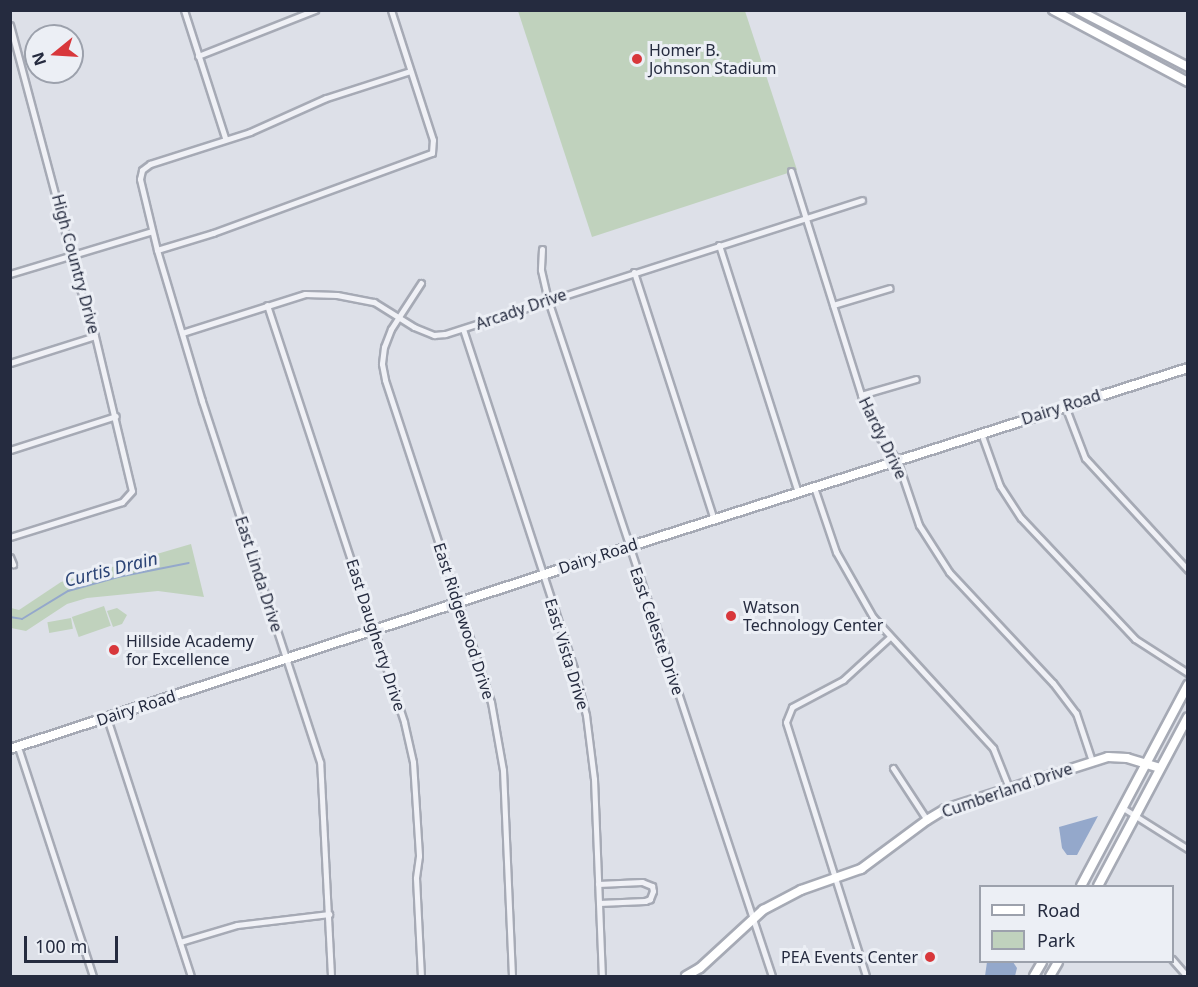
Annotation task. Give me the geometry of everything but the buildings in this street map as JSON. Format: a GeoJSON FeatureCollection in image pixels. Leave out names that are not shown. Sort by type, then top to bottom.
{"type":"FeatureCollection","features":[{"type":"Feature","properties":{"kind":"main road"},"geometry":{"type":"LineString","coordinates":[[1082,885],[1188,685]]}},
{"type":"Feature","properties":{"kind":"main road"},"geometry":{"type":"LineString","coordinates":[[1099,885],[1188,717]]}},
{"type":"Feature","properties":{"kind":"street"},"geometry":{"type":"LineString","coordinates":[[184,10],[225,138],[250,132],[326,98],[410,71]]}},
{"type":"Feature","properties":{"kind":"street"},"geometry":{"type":"LineString","coordinates":[[198,56],[315,10]]}},
{"type":"Feature","properties":{"kind":"street"},"geometry":{"type":"LineString","coordinates":[[157,250],[213,233],[432,153],[433,140],[391,10]]}},
{"type":"Feature","properties":{"kind":"street"},"geometry":{"type":"LineString","coordinates":[[1053,10],[1185,80],[1188,68],[1078,10]]}},
{"type":"Feature","properties":{"kind":"street"},"geometry":{"type":"LineString","coordinates":[[1089,30],[1094,19]]}},
{"type":"Feature","properties":{"kind":"street","name":"High Country Drive"},"geometry":{"type":"LineString","coordinates":[[10,25],[132,480],[132,491],[122,502],[10,537]]}},
{"type":"Feature","properties":{"kind":"street","name":"East Linda Drive"},"geometry":{"type":"LineString","coordinates":[[225,138],[150,164],[142,170],[140,179],[157,250],[182,333],[320,762],[331,976]]}},
{"type":"Feature","properties":{"kind":"street","name":"Hardy Drive"},"geometry":{"type":"LineString","coordinates":[[792,171],[861,395],[880,438],[897,460],[919,525],[937,556],[1053,683],[1076,713],[1092,761]]}},
{"type":"Feature","properties":{"kind":"street","name":"Arcady Drive"},"geometry":{"type":"LineString","coordinates":[[182,333],[305,294],[337,295],[374,302],[434,335],[463,329],[862,200]]}},
{"type":"Feature","properties":{"kind":"street"},"geometry":{"type":"LineString","coordinates":[[10,274],[152,231]]}},
{"type":"Feature","properties":{"kind":"street"},"geometry":{"type":"LineString","coordinates":[[719,245],[798,492]]}},
{"type":"Feature","properties":{"kind":"street","name":"East Celeste Drive"},"geometry":{"type":"LineString","coordinates":[[542,249],[541,270],[548,300],[772,976]]}},
{"type":"Feature","properties":{"kind":"street"},"geometry":{"type":"LineString","coordinates":[[634,272],[714,519]]}},
{"type":"Feature","properties":{"kind":"street","name":"East Ridgewood Drive"},"geometry":{"type":"LineString","coordinates":[[421,283],[399,317],[384,347],[385,380],[491,702],[499,741],[512,976]]}},
{"type":"Feature","properties":{"kind":"street"},"geometry":{"type":"LineString","coordinates":[[834,305],[890,288]]}},
{"type":"Feature","properties":{"kind":"street","name":"East Daugherty Drive"},"geometry":{"type":"LineString","coordinates":[[267,305],[404,722],[413,762],[419,856],[416,878],[421,976]]}},
{"type":"Feature","properties":{"kind":"street","name":"East Vista Drive"},"geometry":{"type":"LineString","coordinates":[[463,329],[574,669],[591,743],[602,976]]}},
{"type":"Feature","properties":{"kind":"street"},"geometry":{"type":"LineString","coordinates":[[10,363],[95,336]]}},
{"type":"Feature","properties":{"kind":"street","name":"Dairy Road"},"geometry":{"type":"LineString","coordinates":[[14,748],[543,574],[1188,368]]}},
{"type":"Feature","properties":{"kind":"street"},"geometry":{"type":"LineString","coordinates":[[861,395],[916,378]]}},
{"type":"Feature","properties":{"kind":"street"},"geometry":{"type":"LineString","coordinates":[[1065,406],[1085,458],[1188,570]]}},
{"type":"Feature","properties":{"kind":"street"},"geometry":{"type":"LineString","coordinates":[[10,450],[116,416]]}},
{"type":"Feature","properties":{"kind":"street"},"geometry":{"type":"LineString","coordinates":[[981,433],[1000,486],[1021,518],[1135,639],[1188,673]]}},
{"type":"Feature","properties":{"kind":"street"},"geometry":{"type":"LineString","coordinates":[[814,487],[836,552],[873,617],[993,748],[1009,788]]}},
{"type":"Feature","properties":{"kind":"street"},"geometry":{"type":"LineString","coordinates":[[10,556],[13,564]]}},
{"type":"Feature","properties":{"kind":"street"},"geometry":{"type":"LineString","coordinates":[[866,976],[833,879],[786,722],[792,707],[843,680],[890,637]]}},
{"type":"Feature","properties":{"kind":"street"},"geometry":{"type":"LineString","coordinates":[[107,718],[191,976]]}},
{"type":"Feature","properties":{"kind":"street"},"geometry":{"type":"LineString","coordinates":[[14,748],[93,976]]}},
{"type":"Feature","properties":{"kind":"street","name":"Cumberland Drive"},"geometry":{"type":"LineString","coordinates":[[686,976],[700,968],[753,918],[780,899],[861,869],[927,819],[945,809],[1092,761],[1118,757],[1160,768]]}},
{"type":"Feature","properties":{"kind":"street"},"geometry":{"type":"LineString","coordinates":[[893,768],[927,819]]}},
{"type":"Feature","properties":{"kind":"street"},"geometry":{"type":"LineString","coordinates":[[1123,808],[1188,849]]}},
{"type":"Feature","properties":{"kind":"street"},"geometry":{"type":"LineString","coordinates":[[598,884],[642,882],[652,886],[653,891],[650,899],[645,901],[599,903]]}},
{"type":"Feature","properties":{"kind":"street"},"geometry":{"type":"LineString","coordinates":[[180,942],[237,925],[329,914]]}},
{"type":"Feature","properties":{"kind":"street"},"geometry":{"type":"LineString","coordinates":[[1174,961],[1187,976]]}},
{"type":"Feature","properties":{"kind":"green space"},"geometry":{"type":"Polygon","coordinates":[[[518,11],[745,11],[797,170],[592,237],[518,11]]]}},
{"type":"Feature","properties":{"kind":"green space"},"geometry":{"type":"Polygon","coordinates":[[[191,544],[204,597],[158,591],[87,598],[67,604],[26,631],[11,628],[11,608],[19,610],[61,582],[191,544]]]}},
{"type":"Feature","properties":{"kind":"green space"},"geometry":{"type":"Polygon","coordinates":[[[104,606],[111,626],[79,637],[72,617],[104,606]]]}},
{"type":"Feature","properties":{"kind":"green space"},"geometry":{"type":"Polygon","coordinates":[[[117,608],[127,615],[122,624],[113,627],[107,611],[117,608]]]}},
{"type":"Feature","properties":{"kind":"green space"},"geometry":{"type":"Polygon","coordinates":[[[71,618],[73,629],[49,633],[47,622],[71,618]]]}},
{"type":"Feature","properties":{"kind":"water"},"geometry":{"type":"Polygon","coordinates":[[[1098,816],[1077,855],[1067,855],[1062,848],[1059,827],[1098,816]]]}},
{"type":"Feature","properties":{"kind":"water"},"geometry":{"type":"Polygon","coordinates":[[[987,963],[1014,963],[1017,968],[1015,976],[985,976],[987,963]]]}},
{"type":"Feature","properties":{"kind":"waterway","name":"Curtis Drain"},"geometry":{"type":"LineString","coordinates":[[10,617],[22,619],[68,591],[118,577],[189,563]]}},
{"type":"Feature","properties":{"kind":"place","name":"Homer B. Johnson Stadium"},"geometry":{"type":"Point","coordinates":[637,59]}},
{"type":"Feature","properties":{"kind":"place","name":"Watson Technology Center"},"geometry":{"type":"Point","coordinates":[731,616]}},
{"type":"Feature","properties":{"kind":"place","name":"Hillside Academy for Excellence"},"geometry":{"type":"Point","coordinates":[114,650]}},
{"type":"Feature","properties":{"kind":"place","name":"PEA Events Center"},"geometry":{"type":"Point","coordinates":[930,957]}}]}
